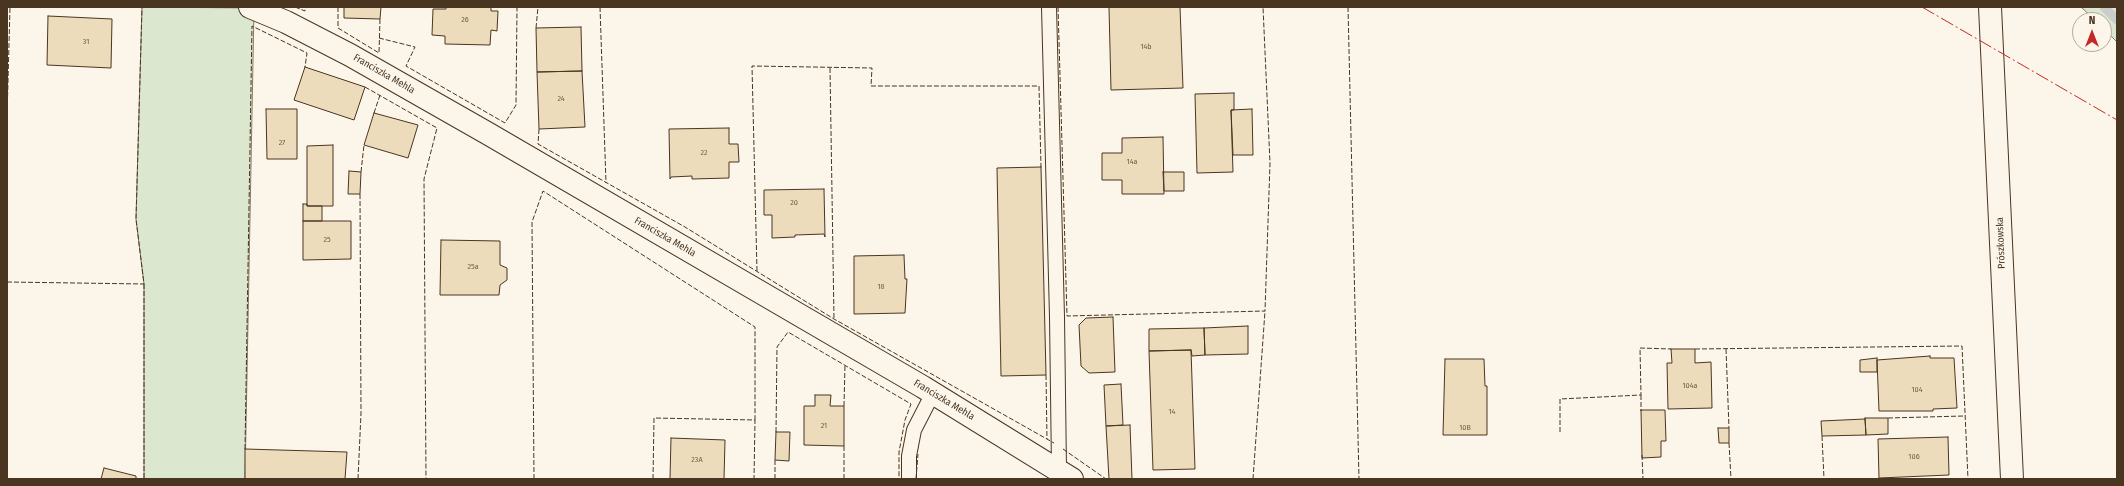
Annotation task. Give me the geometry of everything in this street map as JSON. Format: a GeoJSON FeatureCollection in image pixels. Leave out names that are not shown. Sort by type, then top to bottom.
{"type":"FeatureCollection","features":[{"type":"Feature","properties":{"kind":"street","name":"Franciszka Mehla"},"geometry":{"type":"LineString","coordinates":[[250,7],[286,22],[398,82],[933,394],[1066,475]]}},
{"type":"Feature","properties":{"kind":"street","name":"Prószkowska"},"geometry":{"type":"LineString","coordinates":[[1990,7],[2012,479]]}},
{"type":"Feature","properties":{"kind":"lane"},"geometry":{"type":"LineString","coordinates":[[1049,7],[1058,316],[1066,475]]}},
{"type":"Feature","properties":{"kind":"lane"},"geometry":{"type":"LineString","coordinates":[[909,479],[909,456],[914,430],[933,394]]}},
{"type":"Feature","properties":{"kind":"green space"},"geometry":{"type":"Polygon","coordinates":[[[142,7],[254,8],[245,479],[144,479],[144,284],[136,219],[142,7]]]}},
{"type":"Feature","properties":{"kind":"green space"},"geometry":{"type":"Polygon","coordinates":[[[2081,7],[2117,7],[2117,42],[2112,37],[2112,12],[2086,12],[2081,7]]]}},
{"type":"Feature","properties":{"kind":"building"},"geometry":{"type":"Polygon","coordinates":[[[344,7],[381,7],[380,19],[344,18],[344,7]]]}},
{"type":"Feature","properties":{"kind":"building"},"geometry":{"type":"Polygon","coordinates":[[[446,7],[491,7],[491,11],[498,11],[497,31],[491,30],[490,45],[445,44],[445,36],[432,35],[433,9],[446,9],[446,7]]]}},
{"type":"Feature","properties":{"kind":"building"},"geometry":{"type":"Polygon","coordinates":[[[1109,7],[1180,7],[1183,88],[1111,90],[1109,7]]]}},
{"type":"Feature","properties":{"kind":"building"},"geometry":{"type":"Polygon","coordinates":[[[48,16],[112,19],[111,68],[47,65],[48,16]]]}},
{"type":"Feature","properties":{"kind":"building"},"geometry":{"type":"Polygon","coordinates":[[[581,27],[582,71],[537,72],[536,28],[581,27]]]}},
{"type":"Feature","properties":{"kind":"building"},"geometry":{"type":"Polygon","coordinates":[[[305,67],[365,87],[354,120],[294,100],[305,67]]]}},
{"type":"Feature","properties":{"kind":"building"},"geometry":{"type":"Polygon","coordinates":[[[582,71],[585,127],[539,129],[537,72],[582,71]]]}},
{"type":"Feature","properties":{"kind":"building"},"geometry":{"type":"Polygon","coordinates":[[[1234,93],[1234,110],[1231,110],[1233,172],[1197,173],[1195,94],[1234,93]]]}},
{"type":"Feature","properties":{"kind":"building"},"geometry":{"type":"Polygon","coordinates":[[[266,109],[297,109],[297,159],[267,159],[266,109]]]}},
{"type":"Feature","properties":{"kind":"building"},"geometry":{"type":"Polygon","coordinates":[[[1252,109],[1253,155],[1233,155],[1231,110],[1252,109]]]}},
{"type":"Feature","properties":{"kind":"building"},"geometry":{"type":"Polygon","coordinates":[[[374,113],[418,125],[408,158],[364,145],[374,113]]]}},
{"type":"Feature","properties":{"kind":"building"},"geometry":{"type":"Polygon","coordinates":[[[729,128],[729,144],[738,144],[739,162],[729,162],[729,178],[692,179],[692,176],[671,177],[670,179],[669,129],[729,128]]]}},
{"type":"Feature","properties":{"kind":"building"},"geometry":{"type":"Polygon","coordinates":[[[1163,137],[1164,194],[1122,194],[1122,180],[1102,180],[1102,153],[1122,153],[1122,138],[1163,137]]]}},
{"type":"Feature","properties":{"kind":"building"},"geometry":{"type":"Polygon","coordinates":[[[333,145],[333,206],[307,206],[307,146],[333,145]]]}},
{"type":"Feature","properties":{"kind":"building"},"geometry":{"type":"Polygon","coordinates":[[[1041,167],[1046,375],[1001,376],[997,168],[1041,167]]]}},
{"type":"Feature","properties":{"kind":"building"},"geometry":{"type":"Polygon","coordinates":[[[349,171],[361,172],[360,194],[348,194],[349,171]]]}},
{"type":"Feature","properties":{"kind":"building"},"geometry":{"type":"Polygon","coordinates":[[[1163,172],[1184,172],[1184,191],[1164,191],[1163,172]]]}},
{"type":"Feature","properties":{"kind":"building"},"geometry":{"type":"Polygon","coordinates":[[[824,189],[825,237],[824,234],[795,235],[795,237],[772,238],[772,215],[764,215],[764,190],[824,189]]]}},
{"type":"Feature","properties":{"kind":"building"},"geometry":{"type":"Polygon","coordinates":[[[303,204],[307,204],[307,206],[322,206],[322,221],[303,221],[303,204]]]}},
{"type":"Feature","properties":{"kind":"building"},"geometry":{"type":"Polygon","coordinates":[[[303,221],[351,221],[351,259],[303,260],[303,221]]]}},
{"type":"Feature","properties":{"kind":"building"},"geometry":{"type":"Polygon","coordinates":[[[441,240],[500,241],[500,265],[507,268],[507,280],[500,285],[499,295],[440,295],[441,240]]]}},
{"type":"Feature","properties":{"kind":"building"},"geometry":{"type":"Polygon","coordinates":[[[904,255],[905,279],[907,279],[905,313],[854,314],[854,256],[904,255]]]}},
{"type":"Feature","properties":{"kind":"building"},"geometry":{"type":"Polygon","coordinates":[[[1113,317],[1115,372],[1089,373],[1081,366],[1079,325],[1086,318],[1113,317]]]}},
{"type":"Feature","properties":{"kind":"building"},"geometry":{"type":"Polygon","coordinates":[[[1248,326],[1248,354],[1205,355],[1204,328],[1248,326]]]}},
{"type":"Feature","properties":{"kind":"building"},"geometry":{"type":"Polygon","coordinates":[[[1204,328],[1205,355],[1192,356],[1191,350],[1149,351],[1149,329],[1204,328]]]}},
{"type":"Feature","properties":{"kind":"building"},"geometry":{"type":"Polygon","coordinates":[[[1671,349],[1695,349],[1695,363],[1711,362],[1712,408],[1668,409],[1667,363],[1672,363],[1671,349]]]}},
{"type":"Feature","properties":{"kind":"building"},"geometry":{"type":"Polygon","coordinates":[[[1191,350],[1195,469],[1153,470],[1149,351],[1191,350]]]}},
{"type":"Feature","properties":{"kind":"building"},"geometry":{"type":"Polygon","coordinates":[[[1930,356],[1930,358],[1954,358],[1957,408],[1933,409],[1933,411],[1879,411],[1877,360],[1930,356]]]}},
{"type":"Feature","properties":{"kind":"building"},"geometry":{"type":"Polygon","coordinates":[[[1877,358],[1877,372],[1860,372],[1860,360],[1877,358]]]}},
{"type":"Feature","properties":{"kind":"building"},"geometry":{"type":"Polygon","coordinates":[[[1445,359],[1484,359],[1485,386],[1487,386],[1487,435],[1443,435],[1445,359]]]}},
{"type":"Feature","properties":{"kind":"building"},"geometry":{"type":"Polygon","coordinates":[[[1121,384],[1123,425],[1106,426],[1104,385],[1121,384]]]}},
{"type":"Feature","properties":{"kind":"building"},"geometry":{"type":"Polygon","coordinates":[[[815,395],[831,395],[830,406],[844,406],[844,446],[804,445],[804,406],[815,406],[815,395]]]}},
{"type":"Feature","properties":{"kind":"building"},"geometry":{"type":"Polygon","coordinates":[[[1641,410],[1665,410],[1666,441],[1661,441],[1661,457],[1642,458],[1641,410]]]}},
{"type":"Feature","properties":{"kind":"building"},"geometry":{"type":"Polygon","coordinates":[[[1865,418],[1888,418],[1888,434],[1866,435],[1865,418]]]}},
{"type":"Feature","properties":{"kind":"building"},"geometry":{"type":"Polygon","coordinates":[[[1865,419],[1866,435],[1822,436],[1821,421],[1865,419]]]}},
{"type":"Feature","properties":{"kind":"building"},"geometry":{"type":"Polygon","coordinates":[[[1130,425],[1132,479],[1109,479],[1106,426],[1130,425]]]}},
{"type":"Feature","properties":{"kind":"building"},"geometry":{"type":"Polygon","coordinates":[[[1718,428],[1729,428],[1729,443],[1719,443],[1718,428]]]}},
{"type":"Feature","properties":{"kind":"building"},"geometry":{"type":"Polygon","coordinates":[[[776,432],[790,432],[789,461],[775,460],[776,432]]]}},
{"type":"Feature","properties":{"kind":"building"},"geometry":{"type":"Polygon","coordinates":[[[1948,437],[1949,475],[1879,478],[1878,439],[1948,437]]]}},
{"type":"Feature","properties":{"kind":"building"},"geometry":{"type":"Polygon","coordinates":[[[671,438],[725,440],[724,479],[670,479],[671,438]]]}},
{"type":"Feature","properties":{"kind":"building"},"geometry":{"type":"Polygon","coordinates":[[[245,449],[347,452],[345,479],[245,479],[245,449]]]}},
{"type":"Feature","properties":{"kind":"building"},"geometry":{"type":"Polygon","coordinates":[[[104,468],[136,476],[136,479],[101,479],[104,468]]]}},
{"type":"Feature","properties":{"kind":"waterway"},"geometry":{"type":"LineString","coordinates":[[2104,7],[2117,20]]}},
{"type":"Feature","properties":{"kind":"fence"},"geometry":{"type":"LineString","coordinates":[[7,118],[10,7]]}},
{"type":"Feature","properties":{"kind":"fence"},"geometry":{"type":"LineString","coordinates":[[7,282],[144,284],[136,219],[142,7]]}},
{"type":"Feature","properties":{"kind":"fence"},"geometry":{"type":"LineString","coordinates":[[295,7],[305,11],[305,7]]}},
{"type":"Feature","properties":{"kind":"fence"},"geometry":{"type":"LineString","coordinates":[[338,7],[338,28],[379,53],[380,19]]}},
{"type":"Feature","properties":{"kind":"fence"},"geometry":{"type":"LineString","coordinates":[[379,38],[415,47],[406,66],[505,123],[516,105],[517,7]]}},
{"type":"Feature","properties":{"kind":"fence"},"geometry":{"type":"LineString","coordinates":[[536,28],[538,7]]}},
{"type":"Feature","properties":{"kind":"fence"},"geometry":{"type":"LineString","coordinates":[[600,7],[606,183]]}},
{"type":"Feature","properties":{"kind":"fence"},"geometry":{"type":"LineString","coordinates":[[1058,7],[1067,316],[1265,311],[1270,163],[1263,7]]}},
{"type":"Feature","properties":{"kind":"fence"},"geometry":{"type":"LineString","coordinates":[[1348,7],[1359,479]]}},
{"type":"Feature","properties":{"kind":"fence"},"geometry":{"type":"LineString","coordinates":[[245,449],[252,26],[307,53],[305,67]]}},
{"type":"Feature","properties":{"kind":"fence"},"geometry":{"type":"LineString","coordinates":[[757,271],[752,66],[872,68],[871,86],[1039,86],[1041,167]]}},
{"type":"Feature","properties":{"kind":"fence"},"geometry":{"type":"LineString","coordinates":[[830,68],[834,319]]}},
{"type":"Feature","properties":{"kind":"fence"},"geometry":{"type":"LineString","coordinates":[[365,87],[437,128],[424,179],[426,479]]}},
{"type":"Feature","properties":{"kind":"fence"},"geometry":{"type":"LineString","coordinates":[[374,113],[380,95]]}},
{"type":"Feature","properties":{"kind":"fence"},"geometry":{"type":"LineString","coordinates":[[539,129],[538,144],[685,227],[834,319],[1054,443]]}},
{"type":"Feature","properties":{"kind":"fence"},"geometry":{"type":"LineString","coordinates":[[361,172],[364,145]]}},
{"type":"Feature","properties":{"kind":"fence"},"geometry":{"type":"LineString","coordinates":[[534,479],[532,222],[543,191],[755,327],[755,420]]}},
{"type":"Feature","properties":{"kind":"fence"},"geometry":{"type":"LineString","coordinates":[[358,479],[361,413],[360,194]]}},
{"type":"Feature","properties":{"kind":"fence"},"geometry":{"type":"LineString","coordinates":[[144,284],[144,479]]}},
{"type":"Feature","properties":{"kind":"fence"},"geometry":{"type":"LineString","coordinates":[[1253,479],[1265,311]]}},
{"type":"Feature","properties":{"kind":"fence"},"geometry":{"type":"LineString","coordinates":[[776,432],[777,347],[788,332],[911,404],[905,420],[899,452],[899,479]]}},
{"type":"Feature","properties":{"kind":"fence"},"geometry":{"type":"LineString","coordinates":[[1695,349],[1962,346],[1968,479]]}},
{"type":"Feature","properties":{"kind":"fence"},"geometry":{"type":"LineString","coordinates":[[1560,432],[1560,399],[1641,395],[1640,348],[1671,349]]}},
{"type":"Feature","properties":{"kind":"fence"},"geometry":{"type":"LineString","coordinates":[[1726,349],[1729,428]]}},
{"type":"Feature","properties":{"kind":"fence"},"geometry":{"type":"LineString","coordinates":[[844,406],[845,365]]}},
{"type":"Feature","properties":{"kind":"fence"},"geometry":{"type":"LineString","coordinates":[[1046,375],[1047,439]]}},
{"type":"Feature","properties":{"kind":"fence"},"geometry":{"type":"LineString","coordinates":[[1641,395],[1641,411]]}},
{"type":"Feature","properties":{"kind":"fence"},"geometry":{"type":"LineString","coordinates":[[1888,418],[1964,416]]}},
{"type":"Feature","properties":{"kind":"fence"},"geometry":{"type":"LineString","coordinates":[[653,479],[654,418],[755,420],[754,479]]}},
{"type":"Feature","properties":{"kind":"fence"},"geometry":{"type":"LineString","coordinates":[[1822,436],[1824,479]]}},
{"type":"Feature","properties":{"kind":"fence"},"geometry":{"type":"LineString","coordinates":[[1729,443],[1731,479]]}},
{"type":"Feature","properties":{"kind":"fence"},"geometry":{"type":"LineString","coordinates":[[844,446],[844,479]]}},
{"type":"Feature","properties":{"kind":"fence"},"geometry":{"type":"LineString","coordinates":[[1063,449],[1106,479]]}},
{"type":"Feature","properties":{"kind":"fence"},"geometry":{"type":"LineString","coordinates":[[916,479],[918,454]]}},
{"type":"Feature","properties":{"kind":"fence"},"geometry":{"type":"LineString","coordinates":[[1642,455],[1643,479]]}},
{"type":"Feature","properties":{"kind":"fence"},"geometry":{"type":"LineString","coordinates":[[775,460],[775,479]]}},
{"type":"Feature","properties":{"kind":"power"},"geometry":{"type":"LineString","coordinates":[[1922,7],[2117,120]]}}]}
